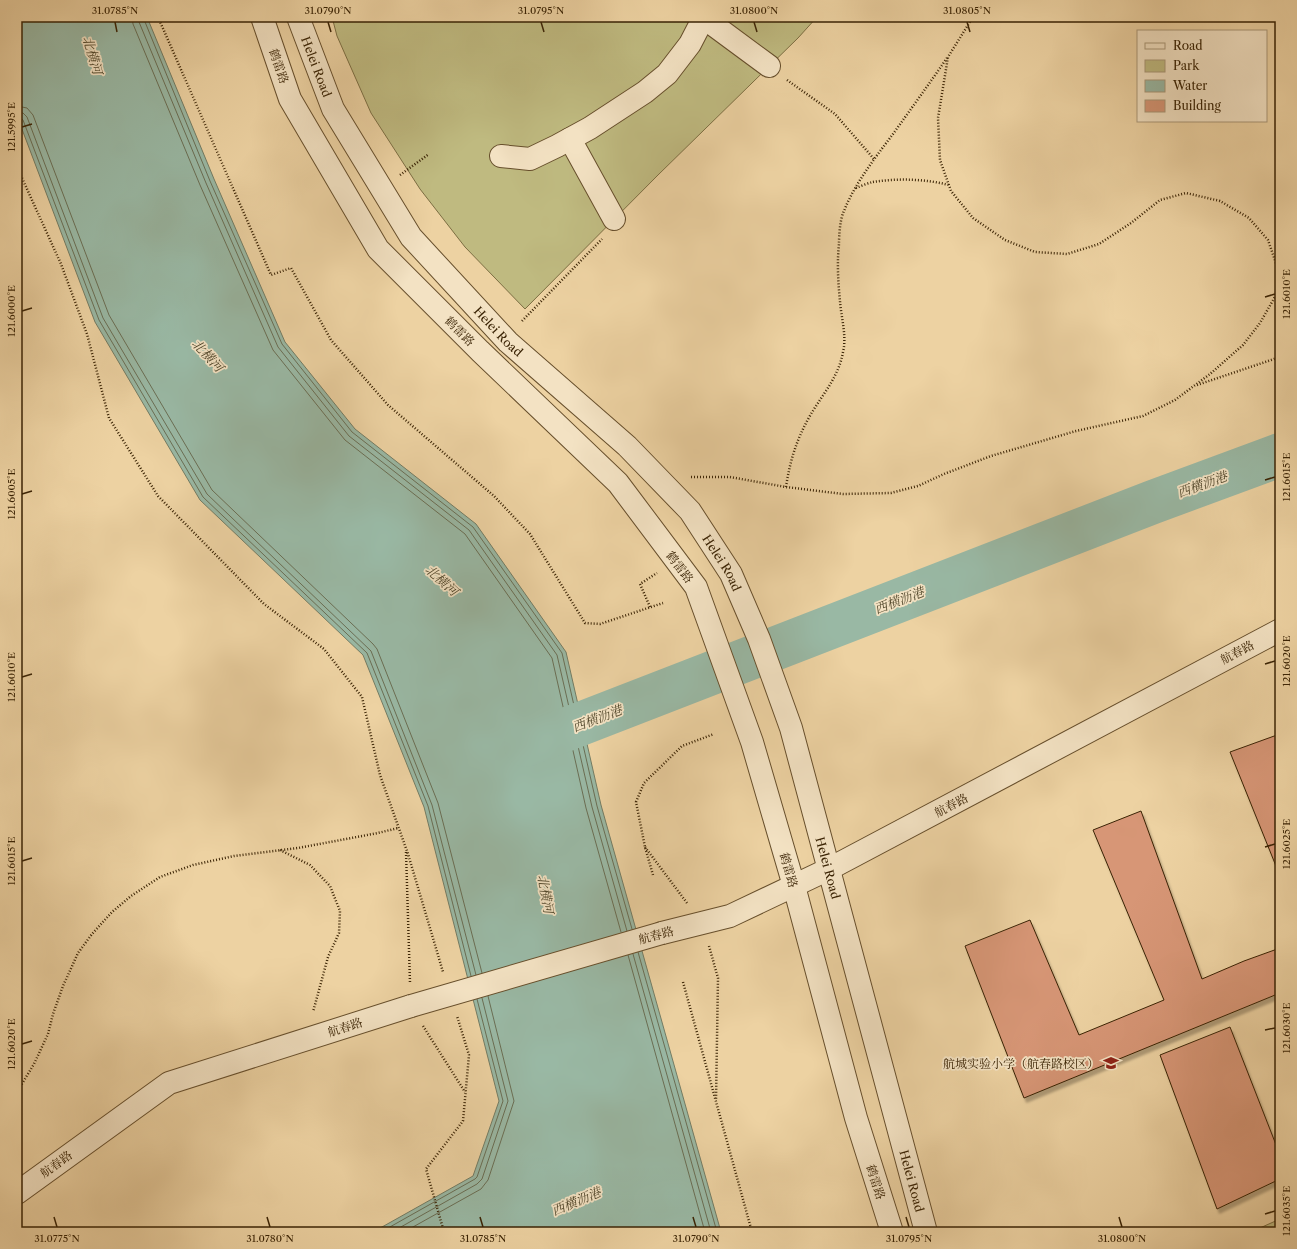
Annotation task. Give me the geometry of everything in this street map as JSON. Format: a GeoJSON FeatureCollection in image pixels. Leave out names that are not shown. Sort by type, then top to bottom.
{"type":"FeatureCollection","features":[{"type":"Feature","properties":{"kind":"street","name":"鹤雷路"},"geometry":{"type":"LineString","coordinates":[[262,17],[290,99],[378,249],[480,351],[618,483],[696,587],[752,742],[794,886],[856,1118],[892,1232]]}},
{"type":"Feature","properties":{"kind":"street","name":"Helei Road"},"geometry":{"type":"LineString","coordinates":[[298,17],[333,109],[411,237],[505,338],[627,446],[690,511],[731,574],[759,639],[791,728],[926,1232]]}},
{"type":"Feature","properties":{"kind":"street"},"geometry":{"type":"LineString","coordinates":[[501,156],[530,159],[590,128],[645,92],[667,74],[690,44],[704,17],[769,66]]}},
{"type":"Feature","properties":{"kind":"street"},"geometry":{"type":"LineString","coordinates":[[570,139],[614,219]]}},
{"type":"Feature","properties":{"kind":"street","name":"航春路"},"geometry":{"type":"LineString","coordinates":[[17,1193],[169,1083],[411,1006],[662,932],[730,916],[830,869],[1280,630]]}},
{"type":"Feature","properties":{"kind":"path"},"geometry":{"type":"LineString","coordinates":[[158,17],[271,275],[291,268],[331,340],[388,405],[494,496],[530,534],[586,623],[600,624],[663,603]]}},
{"type":"Feature","properties":{"kind":"path"},"geometry":{"type":"LineString","coordinates":[[786,487],[790,464],[800,436],[812,413],[827,391],[838,369],[844,352],[844,330],[838,272],[838,244],[843,212],[855,188],[874,159],[948,57],[973,17]]}},
{"type":"Feature","properties":{"kind":"path"},"geometry":{"type":"LineString","coordinates":[[657,477],[730,477],[786,487],[843,494],[890,494],[918,486],[944,474],[998,454],[1076,431],[1143,416],[1175,400],[1210,374],[1243,345],[1260,323],[1276,295],[1277,266],[1268,240],[1249,218],[1220,201],[1186,193],[1160,200],[1131,223],[1099,244],[1067,254],[1035,252],[1005,240],[973,218],[951,191],[940,160],[938,118],[948,57]]}},
{"type":"Feature","properties":{"kind":"path"},"geometry":{"type":"LineString","coordinates":[[769,66],[835,114],[874,159]]}},
{"type":"Feature","properties":{"kind":"path"},"geometry":{"type":"LineString","coordinates":[[381,188],[429,154]]}},
{"type":"Feature","properties":{"kind":"path"},"geometry":{"type":"LineString","coordinates":[[17,168],[61,264],[84,327],[109,418],[158,496],[264,604],[324,650],[362,697],[380,775],[406,849],[445,979]]}},
{"type":"Feature","properties":{"kind":"path"},"geometry":{"type":"LineString","coordinates":[[855,188],[872,182],[894,180],[916,180],[949,185]]}},
{"type":"Feature","properties":{"kind":"path"},"geometry":{"type":"LineString","coordinates":[[505,338],[613,228],[614,219]]}},
{"type":"Feature","properties":{"kind":"path"},"geometry":{"type":"LineString","coordinates":[[1194,386],[1280,357]]}},
{"type":"Feature","properties":{"kind":"path"},"geometry":{"type":"LineString","coordinates":[[650,607],[640,584],[675,560]]}},
{"type":"Feature","properties":{"kind":"path"},"geometry":{"type":"LineString","coordinates":[[653,875],[645,847],[636,802],[644,783],[682,746],[714,734]]}},
{"type":"Feature","properties":{"kind":"path"},"geometry":{"type":"LineString","coordinates":[[17,1092],[34,1064],[48,1034],[63,986],[78,953],[92,934],[112,912],[131,896],[160,877],[194,865],[234,856],[298,848],[398,828]]}},
{"type":"Feature","properties":{"kind":"path"},"geometry":{"type":"LineString","coordinates":[[645,847],[702,923],[718,978],[716,1100]]}},
{"type":"Feature","properties":{"kind":"path"},"geometry":{"type":"LineString","coordinates":[[406,849],[411,1006],[465,1092]]}},
{"type":"Feature","properties":{"kind":"path"},"geometry":{"type":"LineString","coordinates":[[280,850],[310,865],[330,886],[340,911],[339,933],[328,957],[306,1039]]}},
{"type":"Feature","properties":{"kind":"path"},"geometry":{"type":"LineString","coordinates":[[683,982],[752,1232]]}},
{"type":"Feature","properties":{"kind":"path"},"geometry":{"type":"LineString","coordinates":[[444,1232],[426,1168],[463,1121],[469,1055],[455,1009]]}},
{"type":"Feature","properties":{"kind":"green space"},"geometry":{"type":"Polygon","coordinates":[[[332,17],[817,17],[798,38],[658,175],[525,309],[465,247],[420,189],[371,113],[337,36],[332,17]]]}},
{"type":"Feature","properties":{"kind":"green space"},"geometry":{"type":"Polygon","coordinates":[[[1280,1219],[1280,1232],[1251,1232],[1280,1219]]]}},
{"type":"Feature","properties":{"kind":"water","name":"北横河"},"geometry":{"type":"Polygon","coordinates":[[[17,17],[147,17],[214,179],[285,342],[355,429],[476,524],[566,652],[601,805],[721,1232],[371,1232],[473,1176],[499,1101],[424,807],[363,655],[200,500],[95,322],[17,116],[17,17]]]}},
{"type":"Feature","properties":{"kind":"building"},"geometry":{"type":"Polygon","coordinates":[[[1277,735],[1280,743],[1280,876],[1230,752],[1277,735]]]}},
{"type":"Feature","properties":{"kind":"building"},"geometry":{"type":"Polygon","coordinates":[[[1141,811],[1202,979],[1244,961],[1280,948],[1280,993],[1024,1098],[965,946],[1030,920],[1079,1035],[1164,1000],[1093,830],[1141,811]]]}},
{"type":"Feature","properties":{"kind":"building"},"geometry":{"type":"Polygon","coordinates":[[[1230,1027],[1280,1155],[1280,1179],[1217,1209],[1160,1055],[1230,1027]]]}},
{"type":"Feature","properties":{"kind":"waterway","name":"西横沥港"},"geometry":{"type":"LineString","coordinates":[[526,745],[1153,502],[1280,455]]}},
{"type":"Feature","properties":{"kind":"place","name":"航城实验小学（航春路校区）"},"geometry":{"type":"Point","coordinates":[1111,1063]}}]}
